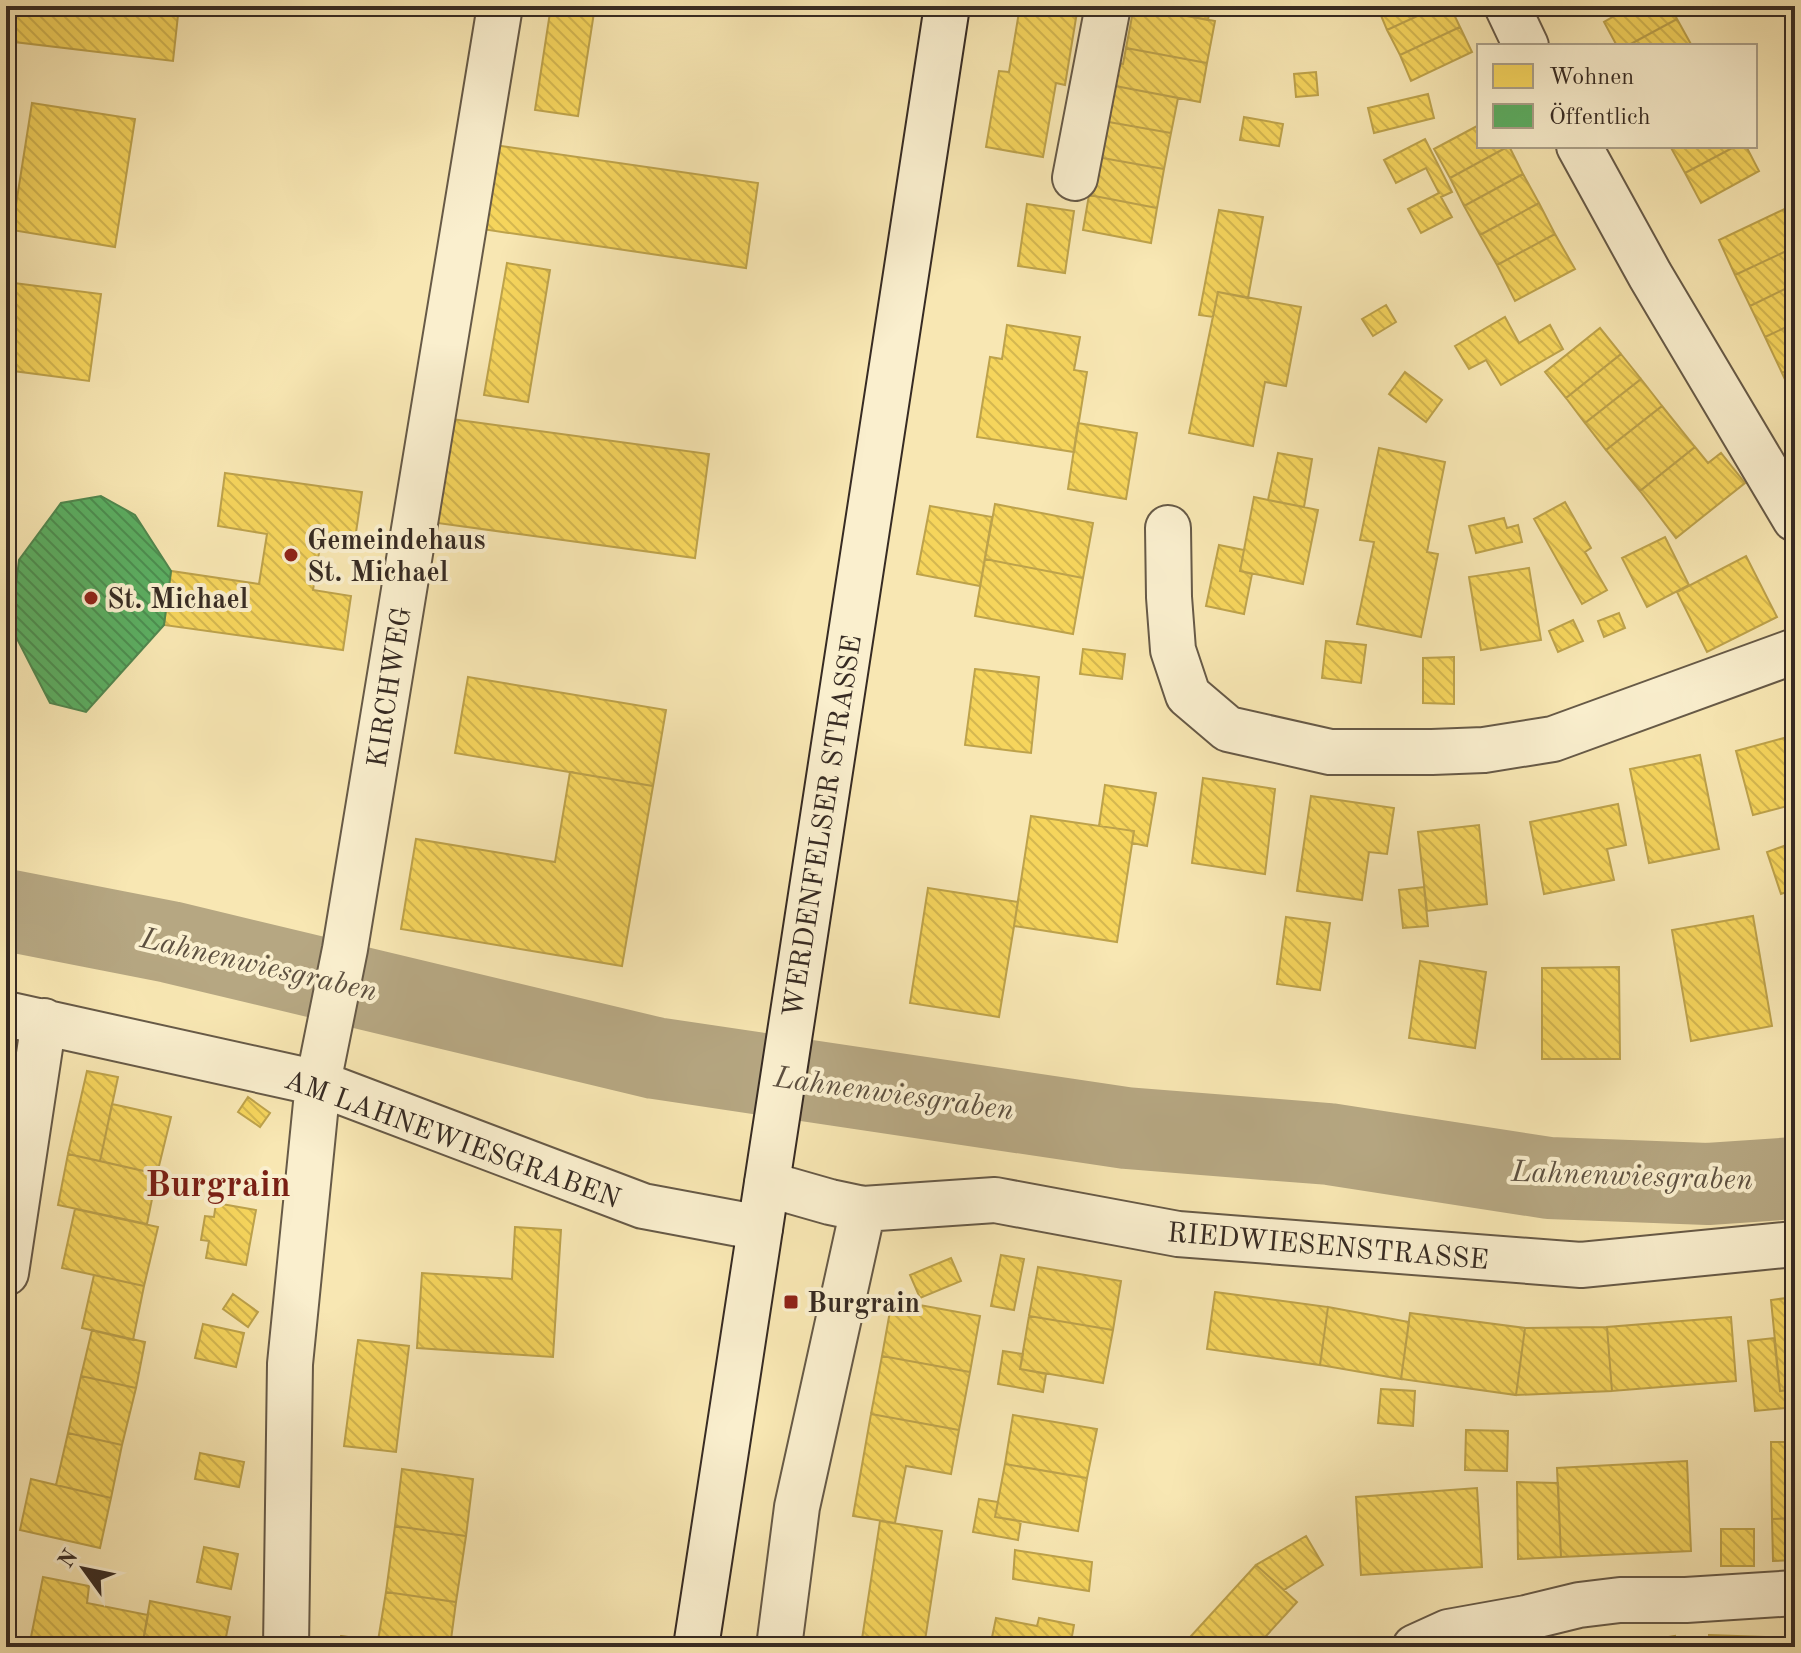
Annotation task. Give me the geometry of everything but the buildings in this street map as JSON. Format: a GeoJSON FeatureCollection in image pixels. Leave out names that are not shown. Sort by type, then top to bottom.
{"type":"FeatureCollection","features":[{"type":"Feature","properties":{"kind":"street","name":"KIRCHWEG"},"geometry":{"type":"LineString","coordinates":[[286,1647],[290,1364],[318,1083],[345,949],[500,6]]}},
{"type":"Feature","properties":{"kind":"street","name":"WERDENFELSER STRASSE"},"geometry":{"type":"LineString","coordinates":[[696,1647],[947,6]]}},
{"type":"Feature","properties":{"kind":"street"},"geometry":{"type":"LineString","coordinates":[[1075,178],[1108,6]]}},
{"type":"Feature","properties":{"kind":"street"},"geometry":{"type":"LineString","coordinates":[[1507,6],[1525,44]]}},
{"type":"Feature","properties":{"kind":"street"},"geometry":{"type":"LineString","coordinates":[[1580,148],[1650,275],[1795,519]]}},
{"type":"Feature","properties":{"kind":"street"},"geometry":{"type":"LineString","coordinates":[[1168,528],[1173,650],[1188,695],[1228,729],[1330,752],[1484,750],[1553,739],[1795,651]]}},
{"type":"Feature","properties":{"kind":"street"},"geometry":{"type":"LineString","coordinates":[[6,1273],[25,1018]]}},
{"type":"Feature","properties":{"kind":"street","name":"AM LAHNEWIESGRABEN"},"geometry":{"type":"LineString","coordinates":[[25,1018],[318,1083],[643,1206],[760,1228]]}},
{"type":"Feature","properties":{"kind":"street","name":"RIEDWIESENSTRASSE"},"geometry":{"type":"LineString","coordinates":[[767,1184],[863,1209],[995,1200],[1178,1234],[1581,1265],[1795,1244]]}},
{"type":"Feature","properties":{"kind":"street"},"geometry":{"type":"LineString","coordinates":[[779,1647],[797,1507],[863,1209]]}},
{"type":"Feature","properties":{"kind":"street"},"geometry":{"type":"LineString","coordinates":[[1415,1647],[1448,1632],[1579,1605],[1620,1600],[1686,1600],[1795,1593]]}},
{"type":"Feature","properties":{"kind":"waterway","name":"Lahnenwiesgraben"},"geometry":{"type":"LineString","coordinates":[[6,910],[170,942],[655,1058],[1126,1128],[1329,1144],[1549,1178],[1708,1184],[1795,1178]]}},
{"type":"Feature","properties":{"kind":"place","name":"Gemeindehaus St. Michael"},"geometry":{"type":"Point","coordinates":[291,555]}},
{"type":"Feature","properties":{"kind":"place","name":"St. Michael"},"geometry":{"type":"Point","coordinates":[91,598]}},
{"type":"Feature","properties":{"kind":"place","name":"Burgrain"},"geometry":{"type":"Point","coordinates":[791,1302]}},
{"type":"Feature","properties":{"kind":"district","name":"Burgrain"},"geometry":{"type":"Point","coordinates":[218,1183]}}]}
